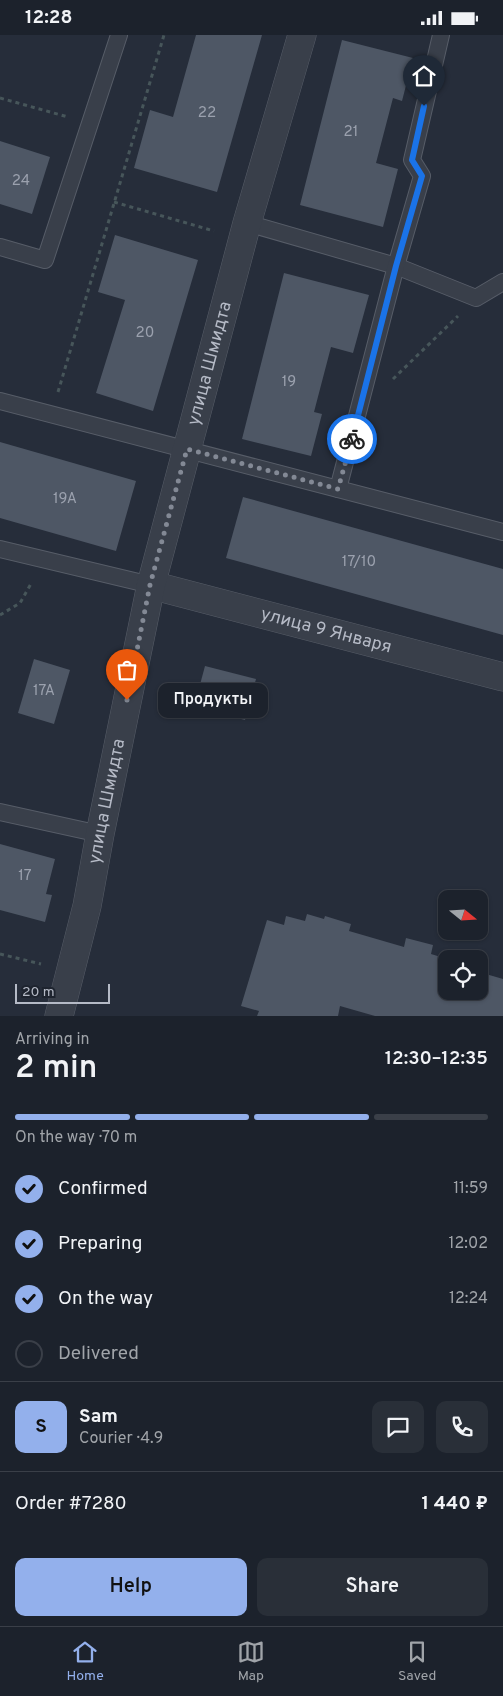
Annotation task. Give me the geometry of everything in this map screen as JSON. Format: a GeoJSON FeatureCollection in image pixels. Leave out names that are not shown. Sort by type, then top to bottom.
{"type":"FeatureCollection","features":[{"type":"Feature","properties":{"kind":"street","name":"улица Шмидта"},"geometry":{"type":"LineString","coordinates":[[59,1016],[87,906],[150,585],[245,231],[302,35]]}},
{"type":"Feature","properties":{"kind":"street","name":"улица 9 Января"},"geometry":{"type":"LineString","coordinates":[[150,585],[503,677]]}},
{"type":"Feature","properties":{"kind":"lane"},"geometry":{"type":"LineString","coordinates":[[0,247],[45,260],[119,35]]}},
{"type":"Feature","properties":{"kind":"lane"},"geometry":{"type":"LineString","coordinates":[[338,489],[396,266],[422,176],[412,160],[441,35]]}},
{"type":"Feature","properties":{"kind":"lane"},"geometry":{"type":"LineString","coordinates":[[245,231],[396,266],[476,298],[503,282]]}},
{"type":"Feature","properties":{"kind":"lane"},"geometry":{"type":"LineString","coordinates":[[0,401],[503,532]]}},
{"type":"Feature","properties":{"kind":"lane"},"geometry":{"type":"LineString","coordinates":[[0,549],[150,585]]}},
{"type":"Feature","properties":{"kind":"lane"},"geometry":{"type":"LineString","coordinates":[[0,812],[100,834]]}},
{"type":"Feature","properties":{"kind":"path"},"geometry":{"type":"LineString","coordinates":[[52,414],[164,35]]}},
{"type":"Feature","properties":{"kind":"path"},"geometry":{"type":"LineString","coordinates":[[0,97],[90,123]]}},
{"type":"Feature","properties":{"kind":"path"},"geometry":{"type":"LineString","coordinates":[[114,202],[245,231]]}},
{"type":"Feature","properties":{"kind":"path"},"geometry":{"type":"LineString","coordinates":[[359,412],[476,298]]}},
{"type":"Feature","properties":{"kind":"path"},"geometry":{"type":"LineString","coordinates":[[0,615],[20,603],[44,559]]}},
{"type":"Feature","properties":{"kind":"path"},"geometry":{"type":"LineString","coordinates":[[0,953],[71,972]]}},
{"type":"Feature","properties":{"kind":"building"},"geometry":{"type":"Polygon","coordinates":[[[196,35],[262,35],[217,192],[134,168],[150,110],[173,117],[196,35]]]}},
{"type":"Feature","properties":{"kind":"building"},"geometry":{"type":"Polygon","coordinates":[[[342,40],[413,58],[402,101],[393,98],[376,163],[398,169],[383,227],[300,205],[342,40]]]}},
{"type":"Feature","properties":{"kind":"building"},"geometry":{"type":"Polygon","coordinates":[[[0,141],[50,157],[32,214],[0,204],[0,141]]]}},
{"type":"Feature","properties":{"kind":"building"},"geometry":{"type":"Polygon","coordinates":[[[115,235],[198,260],[153,411],[96,393],[125,300],[98,292],[115,235]]]}},
{"type":"Feature","properties":{"kind":"building"},"geometry":{"type":"Polygon","coordinates":[[[284,273],[369,295],[353,353],[331,347],[314,412],[322,414],[311,456],[242,439],[284,273]]]}},
{"type":"Feature","properties":{"kind":"building"},"geometry":{"type":"Polygon","coordinates":[[[0,442],[136,481],[116,551],[0,518],[0,442]]]}},
{"type":"Feature","properties":{"kind":"building"},"geometry":{"type":"Polygon","coordinates":[[[243,497],[503,569],[503,635],[226,558],[243,497]]]}},
{"type":"Feature","properties":{"kind":"building"},"geometry":{"type":"Polygon","coordinates":[[[34,659],[70,670],[54,724],[18,713],[34,659]]]}},
{"type":"Feature","properties":{"kind":"building"},"geometry":{"type":"Polygon","coordinates":[[[205,666],[256,679],[245,720],[194,707],[205,666]]]}},
{"type":"Feature","properties":{"kind":"building"},"geometry":{"type":"Polygon","coordinates":[[[0,844],[55,859],[46,894],[52,895],[45,922],[0,910],[0,844]]]}},
{"type":"Feature","properties":{"kind":"building"},"geometry":{"type":"Polygon","coordinates":[[[307,914],[324,919],[325,916],[351,924],[349,931],[404,947],[406,938],[433,945],[431,954],[438,956],[438,1000],[488,1000],[488,975],[503,979],[503,1016],[375,1016],[340,1006],[338,1016],[257,1016],[259,1011],[241,1006],[267,920],[284,925],[286,916],[305,921],[307,914]]]}},
{"type":"Feature","properties":{"kind":"way so far"},"geometry":{"type":"LineString","coordinates":[[127,700],[150,585],[187,449],[338,489],[352,439]]}},
{"type":"Feature","properties":{"kind":"place","name":"Продукты"},"geometry":{"type":"Point","coordinates":[127,700]}},
{"type":"Feature","properties":{"kind":"route"},"geometry":{"type":"LineString","coordinates":[[352,439],[396,266],[422,176],[412,160],[424,106]]}}]}
